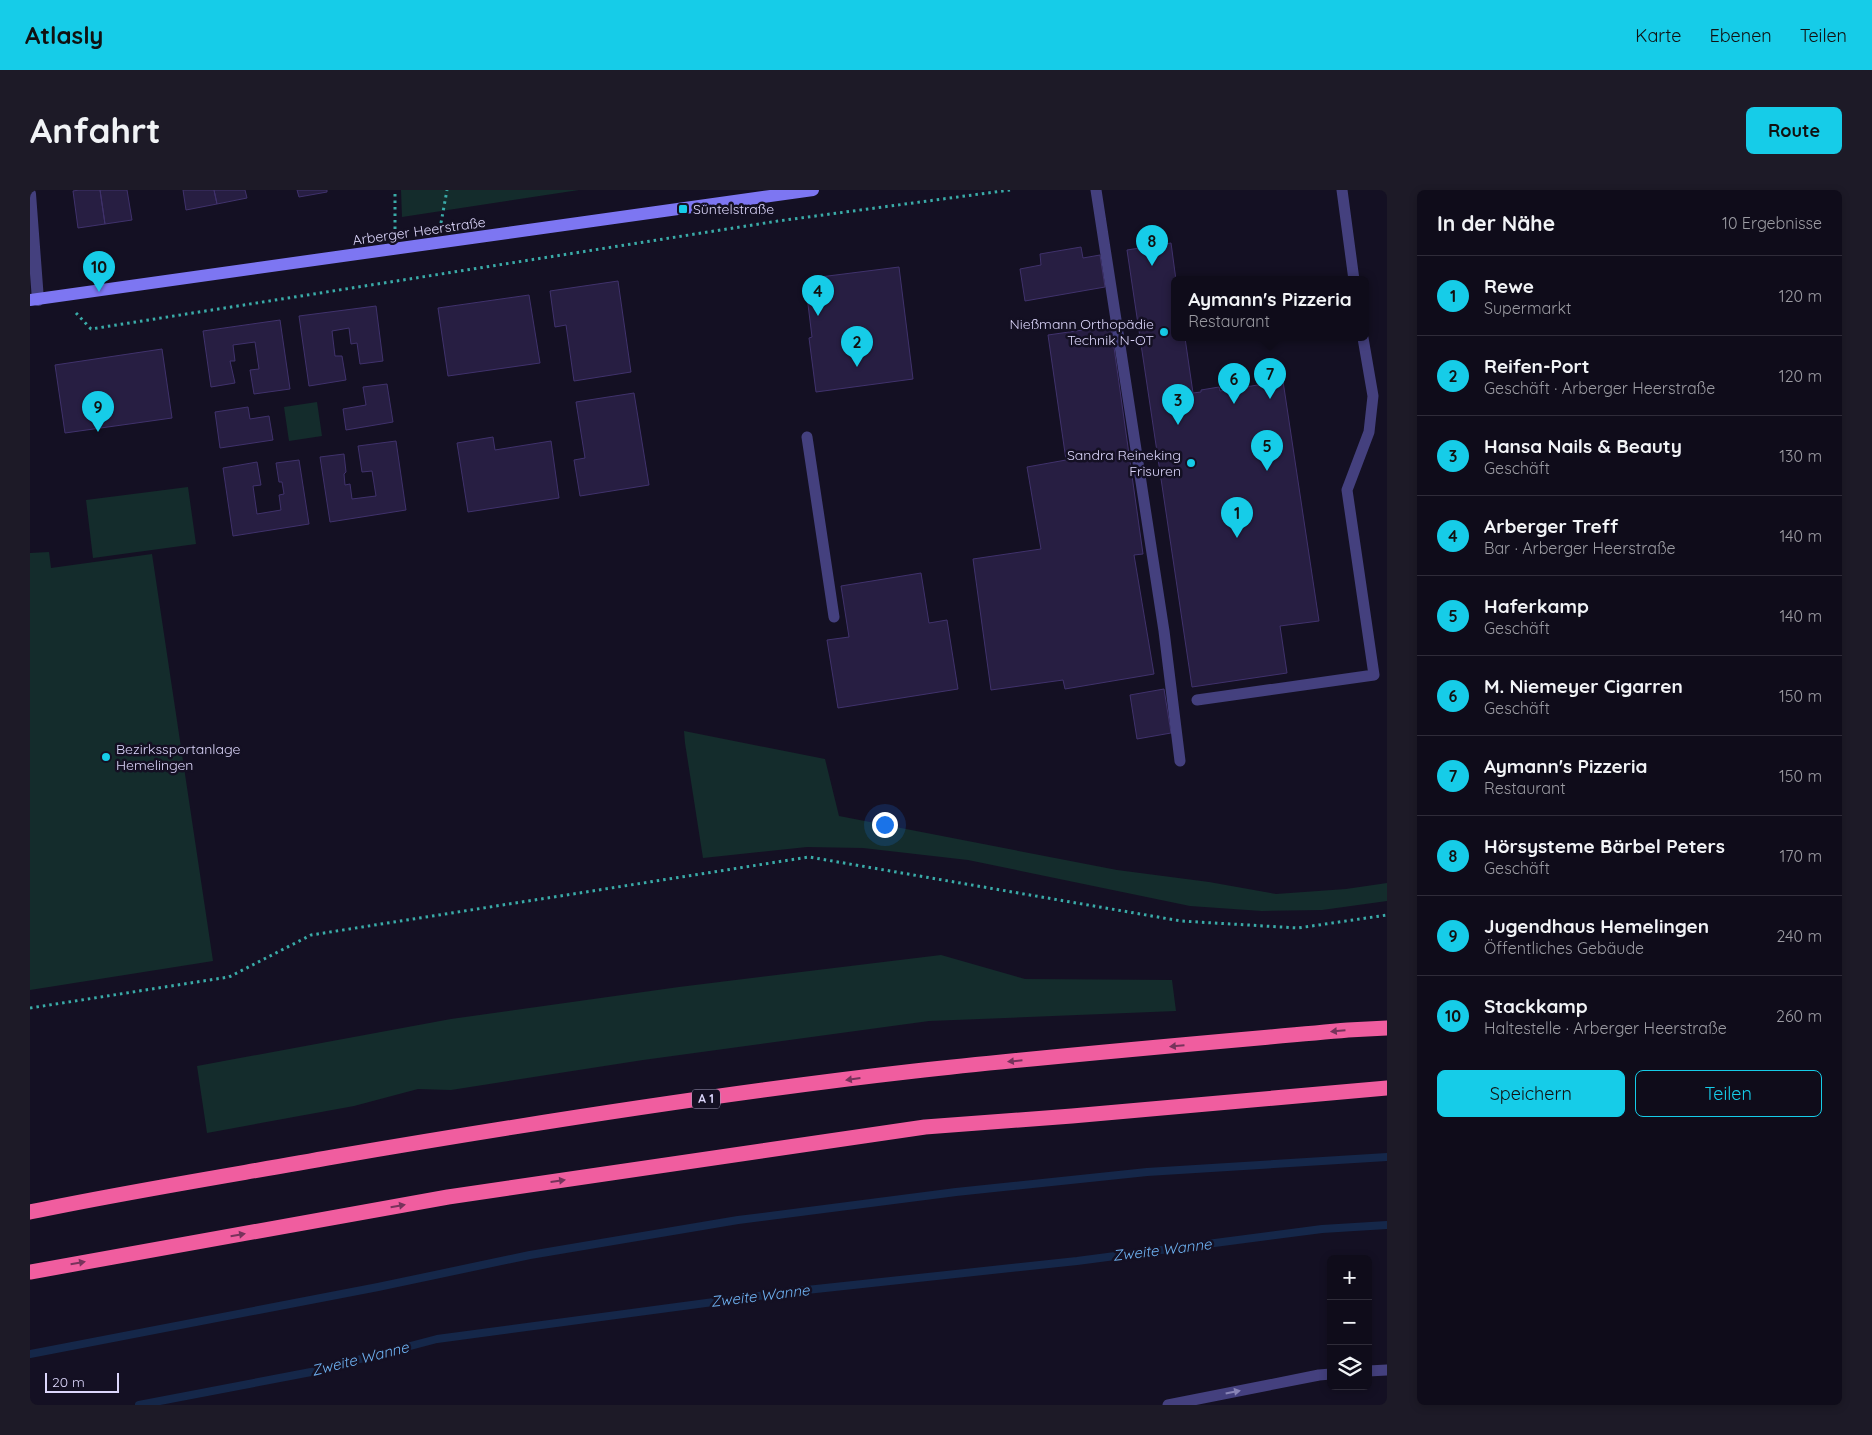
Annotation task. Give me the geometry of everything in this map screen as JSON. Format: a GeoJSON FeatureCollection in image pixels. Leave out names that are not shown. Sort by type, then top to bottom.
{"type":"FeatureCollection","features":[{"type":"Feature","properties":{"kind":"highway","name":"A 1"},"geometry":{"type":"LineString","coordinates":[[30,1212],[99,1198],[440,1139],[668,1104],[914,1071],[1387,1028]]}},
{"type":"Feature","properties":{"kind":"highway"},"geometry":{"type":"LineString","coordinates":[[30,1272],[448,1198],[925,1127],[1387,1088]]}},
{"type":"Feature","properties":{"kind":"main road","name":"Arberger Heerstraße"},"geometry":{"type":"LineString","coordinates":[[34,300],[813,190]]}},
{"type":"Feature","properties":{"kind":"street"},"geometry":{"type":"LineString","coordinates":[[30,194],[34,300]]}},
{"type":"Feature","properties":{"kind":"lane"},"geometry":{"type":"LineString","coordinates":[[1096,190],[1164,631],[1180,761]]}},
{"type":"Feature","properties":{"kind":"lane"},"geometry":{"type":"LineString","coordinates":[[1342,190],[1353,276]]}},
{"type":"Feature","properties":{"kind":"lane"},"geometry":{"type":"LineString","coordinates":[[1197,700],[1374,675],[1347,490],[1368,432],[1373,396],[1364,341]]}},
{"type":"Feature","properties":{"kind":"lane"},"geometry":{"type":"LineString","coordinates":[[808,437],[834,617]]}},
{"type":"Feature","properties":{"kind":"lane"},"geometry":{"type":"LineString","coordinates":[[1372,1371],[1387,1370]]}},
{"type":"Feature","properties":{"kind":"lane"},"geometry":{"type":"LineString","coordinates":[[1168,1405],[1327,1374]]}},
{"type":"Feature","properties":{"kind":"path"},"geometry":{"type":"LineString","coordinates":[[394,250],[395,190]]}},
{"type":"Feature","properties":{"kind":"path"},"geometry":{"type":"LineString","coordinates":[[439,244],[447,190]]}},
{"type":"Feature","properties":{"kind":"path"},"geometry":{"type":"LineString","coordinates":[[76,312],[91,329],[778,221],[1010,190]]}},
{"type":"Feature","properties":{"kind":"path"},"geometry":{"type":"LineString","coordinates":[[30,1008],[229,977],[311,935],[809,857],[1181,921],[1298,928],[1387,915]]}},
{"type":"Feature","properties":{"kind":"green space"},"geometry":{"type":"Polygon","coordinates":[[[401,190],[579,190],[402,217],[401,190]]]}},
{"type":"Feature","properties":{"kind":"green space"},"geometry":{"type":"Polygon","coordinates":[[[317,402],[322,436],[289,441],[284,407],[317,402]]]}},
{"type":"Feature","properties":{"kind":"green space"},"geometry":{"type":"Polygon","coordinates":[[[188,487],[196,544],[93,558],[86,500],[188,487]]]}},
{"type":"Feature","properties":{"kind":"green space","name":"Bezirkssportanlage Hemelingen"},"geometry":{"type":"Polygon","coordinates":[[[49,552],[51,568],[152,554],[213,961],[30,990],[30,553],[49,552]]]}},
{"type":"Feature","properties":{"kind":"green space"},"geometry":{"type":"Polygon","coordinates":[[[684,731],[825,759],[839,816],[1117,870],[1209,882],[1276,894],[1346,889],[1387,883],[1387,901],[1322,910],[1262,911],[1190,906],[968,860],[863,848],[807,847],[703,858],[684,731]]]}},
{"type":"Feature","properties":{"kind":"green space"},"geometry":{"type":"Polygon","coordinates":[[[941,955],[1025,979],[1172,980],[1176,1011],[929,1021],[643,1060],[451,1090],[418,1089],[354,1106],[207,1133],[197,1066],[451,1019],[679,987],[941,955]]]}},
{"type":"Feature","properties":{"kind":"building"},"geometry":{"type":"Polygon","coordinates":[[[100,190],[105,224],[78,228],[73,191],[100,190]]]}},
{"type":"Feature","properties":{"kind":"building"},"geometry":{"type":"Polygon","coordinates":[[[100,190],[127,190],[132,220],[105,224],[100,190]]]}},
{"type":"Feature","properties":{"kind":"building"},"geometry":{"type":"Polygon","coordinates":[[[183,190],[214,190],[217,204],[186,210],[183,190]]]}},
{"type":"Feature","properties":{"kind":"building"},"geometry":{"type":"Polygon","coordinates":[[[214,190],[245,190],[247,198],[217,204],[214,190]]]}},
{"type":"Feature","properties":{"kind":"building"},"geometry":{"type":"Polygon","coordinates":[[[297,190],[327,190],[327,192],[299,197],[297,190]]]}},
{"type":"Feature","properties":{"kind":"building"},"geometry":{"type":"Polygon","coordinates":[[[1171,243],[1175,276],[1171,276],[1171,341],[1185,341],[1193,393],[1219,387],[1220,391],[1283,381],[1319,621],[1280,626],[1287,673],[1192,687],[1127,250],[1171,243]]]}},
{"type":"Feature","properties":{"kind":"building"},"geometry":{"type":"Polygon","coordinates":[[[1081,247],[1083,258],[1100,255],[1105,287],[1025,301],[1020,269],[1041,265],[1040,254],[1081,247]]]}},
{"type":"Feature","properties":{"kind":"building"},"geometry":{"type":"Polygon","coordinates":[[[899,267],[913,379],[816,392],[809,338],[812,337],[806,288],[821,286],[820,277],[899,267]]]}},
{"type":"Feature","properties":{"kind":"building"},"geometry":{"type":"Polygon","coordinates":[[[618,281],[631,372],[574,381],[566,325],[555,327],[550,291],[618,281]]]}},
{"type":"Feature","properties":{"kind":"building"},"geometry":{"type":"Polygon","coordinates":[[[529,295],[540,363],[448,376],[438,308],[529,295]]]}},
{"type":"Feature","properties":{"kind":"building"},"geometry":{"type":"Polygon","coordinates":[[[376,306],[383,361],[360,364],[357,343],[351,344],[349,328],[332,331],[335,356],[342,356],[346,380],[309,386],[299,316],[376,306]]]}},
{"type":"Feature","properties":{"kind":"building"},"geometry":{"type":"Polygon","coordinates":[[[280,320],[290,389],[254,394],[250,370],[259,369],[255,342],[233,345],[235,361],[230,361],[235,383],[211,387],[203,331],[280,320]]]}},
{"type":"Feature","properties":{"kind":"building"},"geometry":{"type":"Polygon","coordinates":[[[1111,326],[1143,554],[1134,555],[1154,674],[1065,689],[1063,680],[991,690],[973,559],[1041,549],[1027,467],[1066,460],[1048,335],[1111,326]]]}},
{"type":"Feature","properties":{"kind":"building"},"geometry":{"type":"Polygon","coordinates":[[[162,349],[172,418],[65,433],[55,365],[162,349]]]}},
{"type":"Feature","properties":{"kind":"building"},"geometry":{"type":"Polygon","coordinates":[[[387,384],[393,422],[346,430],[343,409],[366,405],[363,387],[387,384]]]}},
{"type":"Feature","properties":{"kind":"building"},"geometry":{"type":"Polygon","coordinates":[[[634,393],[649,485],[580,496],[574,460],[585,458],[576,402],[634,393]]]}},
{"type":"Feature","properties":{"kind":"building"},"geometry":{"type":"Polygon","coordinates":[[[248,407],[250,419],[269,416],[273,440],[220,448],[215,412],[248,407]]]}},
{"type":"Feature","properties":{"kind":"building"},"geometry":{"type":"Polygon","coordinates":[[[493,437],[495,450],[551,441],[559,498],[468,512],[457,443],[493,437]]]}},
{"type":"Feature","properties":{"kind":"building"},"geometry":{"type":"Polygon","coordinates":[[[396,441],[406,510],[330,522],[320,457],[344,454],[345,485],[350,484],[352,499],[376,496],[372,471],[362,472],[358,446],[396,441]]]}},
{"type":"Feature","properties":{"kind":"building"},"geometry":{"type":"Polygon","coordinates":[[[299,460],[309,524],[233,536],[223,468],[257,462],[261,485],[253,486],[257,514],[281,510],[279,495],[284,494],[282,482],[279,482],[276,463],[299,460]]]}},
{"type":"Feature","properties":{"kind":"building"},"geometry":{"type":"Polygon","coordinates":[[[921,573],[929,623],[947,620],[958,689],[838,708],[827,640],[849,637],[841,586],[921,573]]]}},
{"type":"Feature","properties":{"kind":"building"},"geometry":{"type":"Polygon","coordinates":[[[1164,689],[1171,733],[1137,739],[1130,695],[1164,689]]]}},
{"type":"Feature","properties":{"kind":"waterway"},"geometry":{"type":"LineString","coordinates":[[30,1354],[378,1287],[530,1255],[738,1220],[956,1192],[1147,1172],[1387,1157]]}},
{"type":"Feature","properties":{"kind":"waterway","name":"Zweite Wanne"},"geometry":{"type":"LineString","coordinates":[[139,1405],[311,1372],[437,1339],[788,1292],[1077,1261],[1322,1229],[1387,1225]]}},
{"type":"Feature","properties":{"kind":"place","name":"Süntelstraße"},"geometry":{"type":"Point","coordinates":[683,209]}},
{"type":"Feature","properties":{"kind":"place","name":"Hörsysteme Bärbel Peters"},"geometry":{"type":"Point","coordinates":[1152,266]}},
{"type":"Feature","properties":{"kind":"place","name":"Stackkamp"},"geometry":{"type":"Point","coordinates":[99,292]}},
{"type":"Feature","properties":{"kind":"place","name":"Arberger Treff"},"geometry":{"type":"Point","coordinates":[818,316]}},
{"type":"Feature","properties":{"kind":"place","name":"Nießmann Orthopädie Technik N-OT"},"geometry":{"type":"Point","coordinates":[1164,332]}},
{"type":"Feature","properties":{"kind":"place","name":"Reifen-Port"},"geometry":{"type":"Point","coordinates":[857,367]}},
{"type":"Feature","properties":{"kind":"place","name":"Aymann's Pizzeria"},"geometry":{"type":"Point","coordinates":[1270,399]}},
{"type":"Feature","properties":{"kind":"place","name":"M. Niemeyer Cigarren"},"geometry":{"type":"Point","coordinates":[1234,404]}},
{"type":"Feature","properties":{"kind":"place","name":"Hansa Nails & Beauty"},"geometry":{"type":"Point","coordinates":[1178,425]}},
{"type":"Feature","properties":{"kind":"place","name":"Jugendhaus Hemelingen"},"geometry":{"type":"Point","coordinates":[98,432]}},
{"type":"Feature","properties":{"kind":"place","name":"Sandra Reineking Frisuren"},"geometry":{"type":"Point","coordinates":[1191,463]}},
{"type":"Feature","properties":{"kind":"place","name":"Haferkamp"},"geometry":{"type":"Point","coordinates":[1267,471]}},
{"type":"Feature","properties":{"kind":"place","name":"Rewe"},"geometry":{"type":"Point","coordinates":[1237,538]}},
{"type":"Feature","properties":{"kind":"place","name":"Bezirkssportanlage Hemelingen"},"geometry":{"type":"Point","coordinates":[106,757]}}]}
